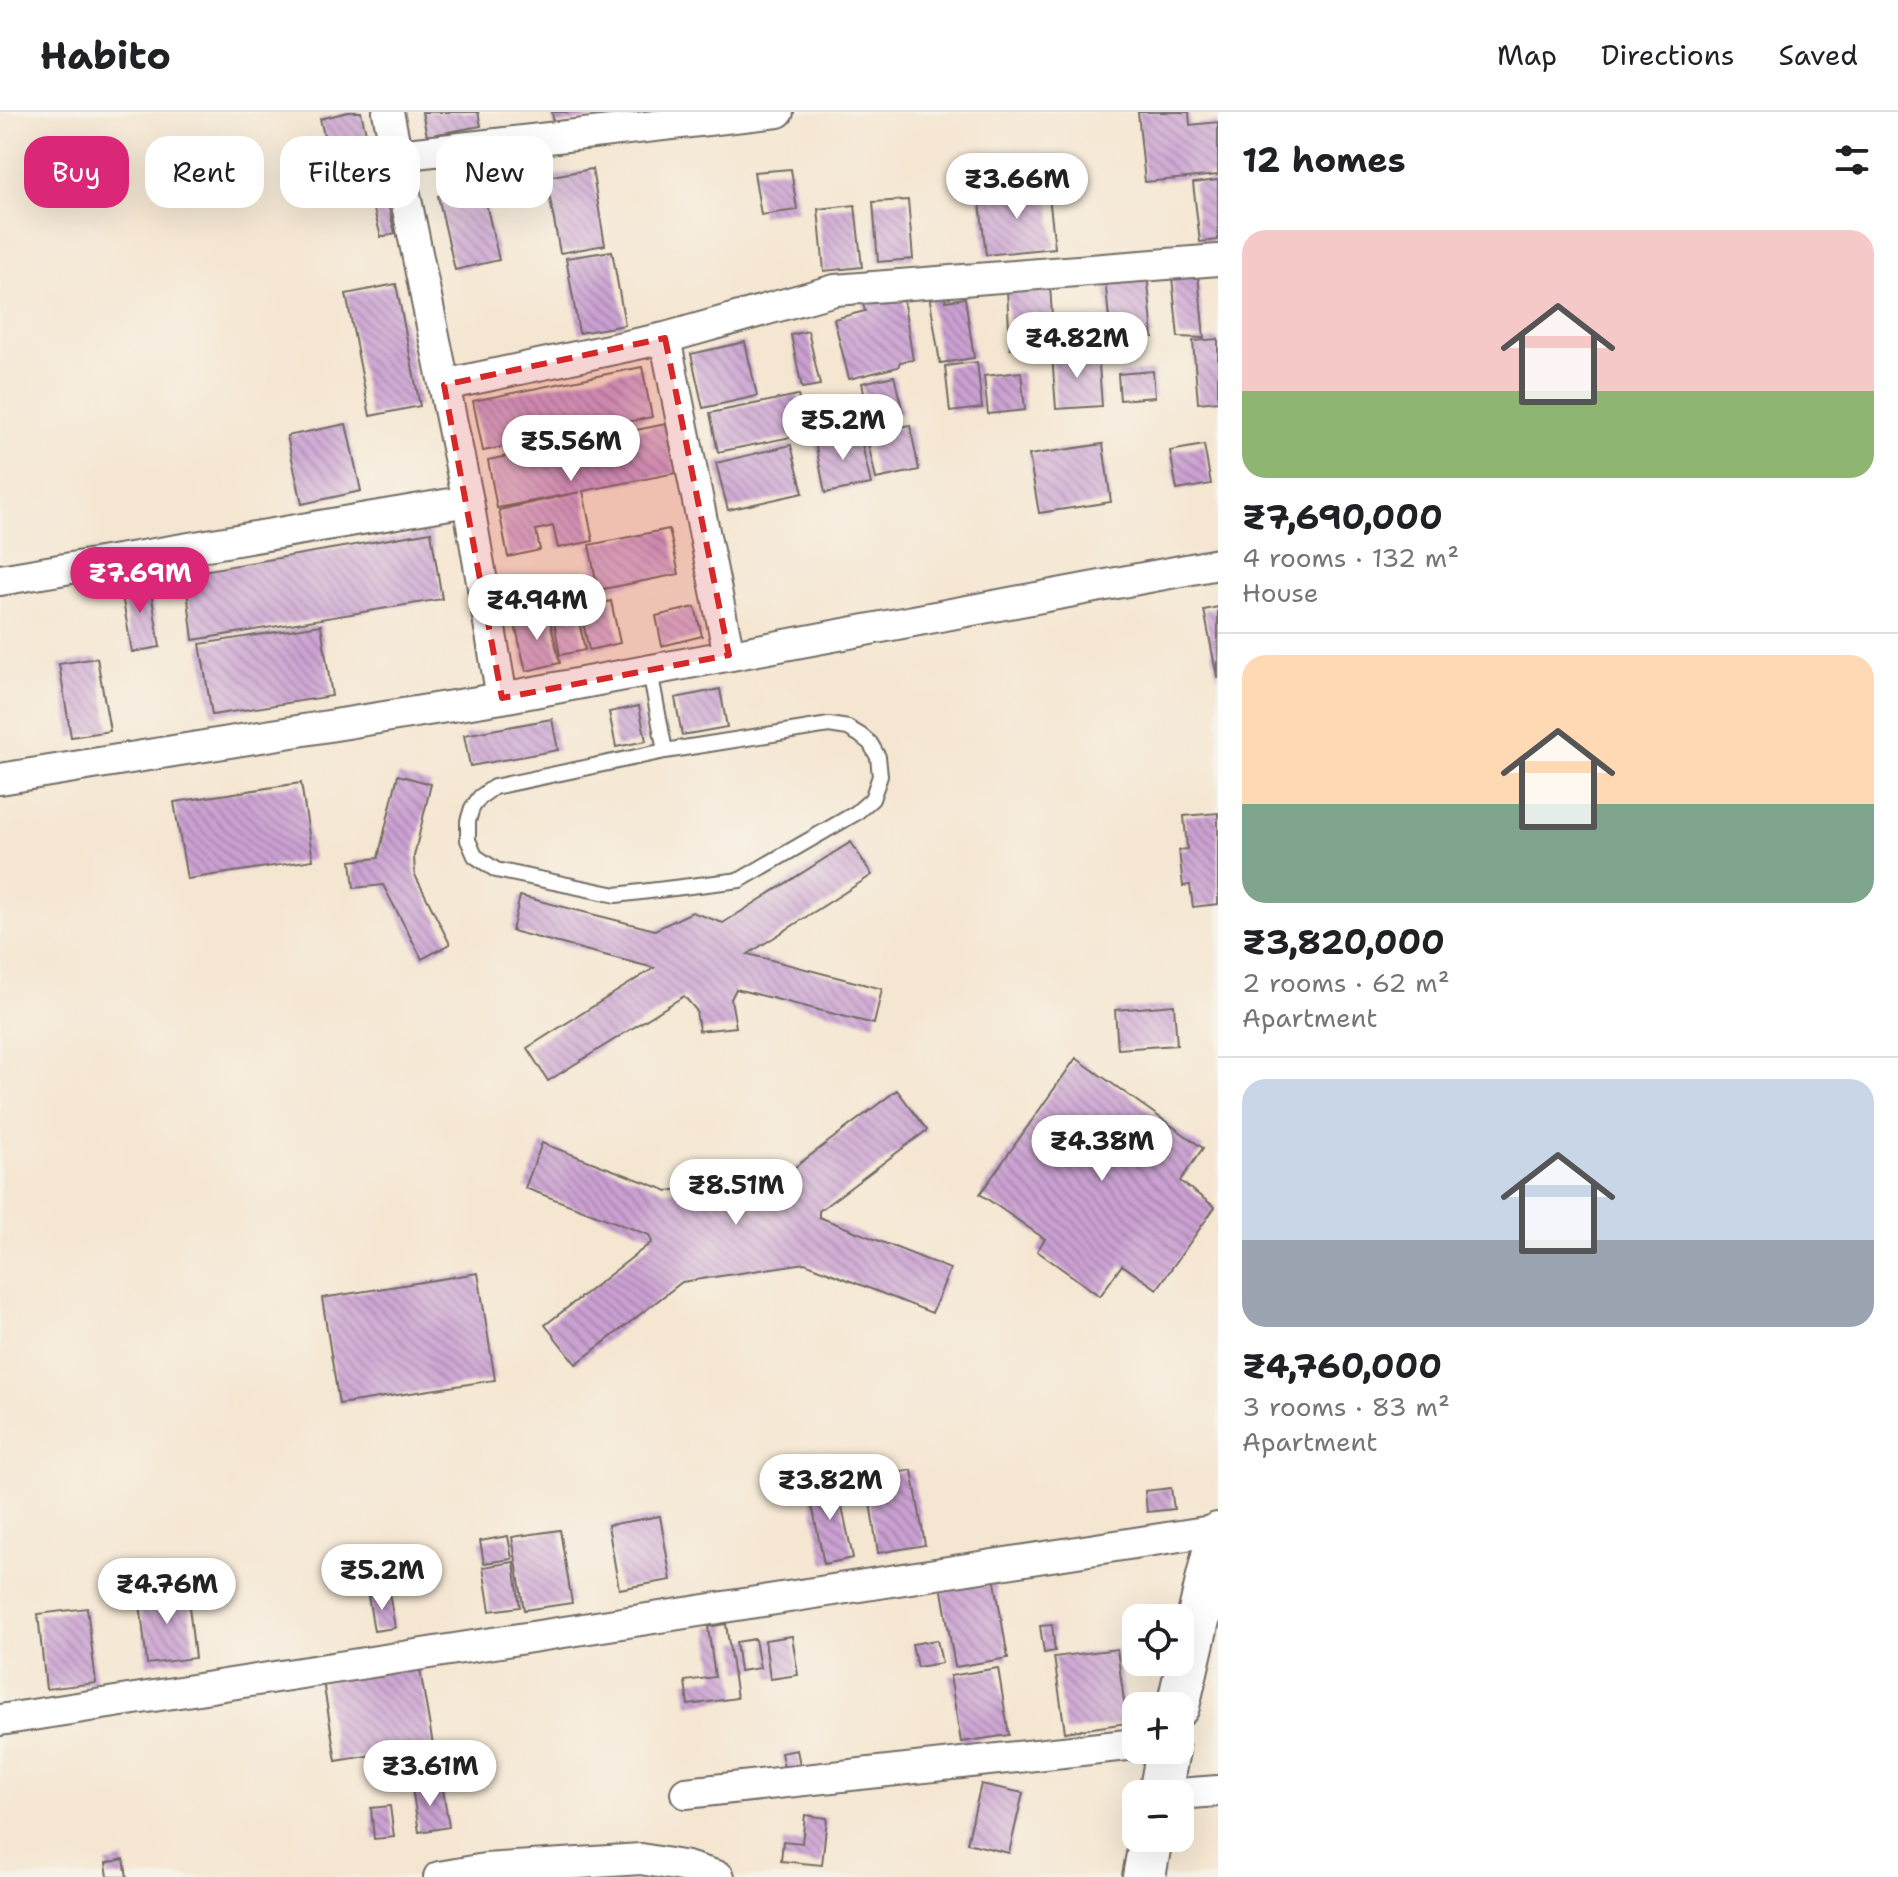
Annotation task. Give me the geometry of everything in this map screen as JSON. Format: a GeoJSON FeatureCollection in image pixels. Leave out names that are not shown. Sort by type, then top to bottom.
{"type":"FeatureCollection","features":[{"type":"Feature","properties":{"kind":"street"},"geometry":{"type":"LineString","coordinates":[[388,112],[394,136]]}},
{"type":"Feature","properties":{"kind":"street"},"geometry":{"type":"LineString","coordinates":[[420,153],[778,112]]}},
{"type":"Feature","properties":{"kind":"street"},"geometry":{"type":"LineString","coordinates":[[409,208],[468,501],[502,698]]}},
{"type":"Feature","properties":{"kind":"street"},"geometry":{"type":"LineString","coordinates":[[444,385],[665,338],[835,290],[1218,260]]}},
{"type":"Feature","properties":{"kind":"street"},"geometry":{"type":"LineString","coordinates":[[665,338],[729,655]]}},
{"type":"Feature","properties":{"kind":"street"},"geometry":{"type":"LineString","coordinates":[[0,580],[468,501]]}},
{"type":"Feature","properties":{"kind":"street"},"geometry":{"type":"LineString","coordinates":[[0,779],[502,698],[1218,564]]}},
{"type":"Feature","properties":{"kind":"street"},"geometry":{"type":"LineString","coordinates":[[0,1720],[1218,1532],[1181,1692]]}},
{"type":"Feature","properties":{"kind":"street"},"geometry":{"type":"LineString","coordinates":[[686,1793],[1122,1746]]}},
{"type":"Feature","properties":{"kind":"street"},"geometry":{"type":"LineString","coordinates":[[1194,1793],[1218,1791]]}},
{"type":"Feature","properties":{"kind":"street"},"geometry":{"type":"LineString","coordinates":[[1144,1877],[1148,1852]]}},
{"type":"Feature","properties":{"kind":"street"},"geometry":{"type":"LineString","coordinates":[[439,1877],[485,1869],[641,1859],[687,1867],[719,1877]]}},
{"type":"Feature","properties":{"kind":"lane"},"geometry":{"type":"LineString","coordinates":[[650,671],[665,751]]}},
{"type":"Feature","properties":{"kind":"lane"},"geometry":{"type":"LineString","coordinates":[[829,725],[848,728],[870,743],[878,757],[880,776],[872,799],[856,813],[740,880],[616,895],[496,870],[475,856],[468,840],[468,821],[480,797],[494,787],[665,751],[829,725]]}},
{"type":"Feature","properties":{"kind":"highlighted area"},"geometry":{"type":"Polygon","coordinates":[[[665,338],[729,655],[502,698],[444,385],[665,338]]]}},
{"type":"Feature","properties":{"kind":"building"},"geometry":{"type":"Polygon","coordinates":[[[361,112],[367,136],[324,136],[320,119],[361,112]]]}},
{"type":"Feature","properties":{"kind":"building"},"geometry":{"type":"Polygon","coordinates":[[[422,112],[478,112],[481,126],[427,136],[422,112]]]}},
{"type":"Feature","properties":{"kind":"building"},"geometry":{"type":"Polygon","coordinates":[[[552,112],[607,112],[607,116],[554,125],[552,112]]]}},
{"type":"Feature","properties":{"kind":"building"},"geometry":{"type":"Polygon","coordinates":[[[1138,112],[1189,112],[1190,125],[1218,122],[1218,175],[1145,182],[1138,112]]]}},
{"type":"Feature","properties":{"kind":"building"},"geometry":{"type":"Polygon","coordinates":[[[592,169],[605,245],[560,253],[552,208],[553,176],[592,169]]]}},
{"type":"Feature","properties":{"kind":"building"},"geometry":{"type":"Polygon","coordinates":[[[791,169],[797,210],[761,215],[754,172],[791,169]]]}},
{"type":"Feature","properties":{"kind":"building"},"geometry":{"type":"Polygon","coordinates":[[[1218,180],[1218,240],[1200,242],[1193,183],[1218,180]]]}},
{"type":"Feature","properties":{"kind":"building"},"geometry":{"type":"Polygon","coordinates":[[[1048,187],[1055,248],[986,255],[979,195],[1048,187]]]}},
{"type":"Feature","properties":{"kind":"building"},"geometry":{"type":"Polygon","coordinates":[[[908,200],[913,259],[878,262],[873,202],[908,200]]]}},
{"type":"Feature","properties":{"kind":"building"},"geometry":{"type":"Polygon","coordinates":[[[855,205],[862,267],[824,271],[818,209],[855,205]]]}},
{"type":"Feature","properties":{"kind":"building"},"geometry":{"type":"Polygon","coordinates":[[[374,208],[389,208],[395,233],[381,237],[374,208]]]}},
{"type":"Feature","properties":{"kind":"building"},"geometry":{"type":"Polygon","coordinates":[[[441,208],[487,208],[499,260],[455,270],[441,208]]]}},
{"type":"Feature","properties":{"kind":"building"},"geometry":{"type":"Polygon","coordinates":[[[612,251],[625,325],[579,333],[566,258],[612,251]]]}},
{"type":"Feature","properties":{"kind":"building"},"geometry":{"type":"Polygon","coordinates":[[[1147,272],[1153,337],[1111,339],[1105,278],[1147,272]]]}},
{"type":"Feature","properties":{"kind":"building"},"geometry":{"type":"Polygon","coordinates":[[[1198,274],[1204,338],[1178,337],[1172,277],[1198,274]]]}},
{"type":"Feature","properties":{"kind":"building"},"geometry":{"type":"Polygon","coordinates":[[[396,284],[420,406],[370,416],[346,294],[396,284]]]}},
{"type":"Feature","properties":{"kind":"building"},"geometry":{"type":"Polygon","coordinates":[[[1050,286],[1054,346],[1010,349],[1007,289],[1050,286]]]}},
{"type":"Feature","properties":{"kind":"building"},"geometry":{"type":"Polygon","coordinates":[[[945,292],[946,301],[965,298],[974,358],[940,363],[929,294],[945,292]]]}},
{"type":"Feature","properties":{"kind":"building"},"geometry":{"type":"Polygon","coordinates":[[[882,297],[885,301],[903,298],[913,360],[900,362],[898,367],[849,379],[834,319],[865,311],[862,301],[882,297]]]}},
{"type":"Feature","properties":{"kind":"building"},"geometry":{"type":"Polygon","coordinates":[[[808,331],[820,385],[802,388],[791,335],[808,331]]]}},
{"type":"Feature","properties":{"kind":"building"},"geometry":{"type":"Polygon","coordinates":[[[1218,339],[1218,401],[1198,403],[1193,341],[1218,339]]]}},
{"type":"Feature","properties":{"kind":"building"},"geometry":{"type":"Polygon","coordinates":[[[745,342],[757,396],[703,408],[691,354],[745,342]]]}},
{"type":"Feature","properties":{"kind":"building"},"geometry":{"type":"Polygon","coordinates":[[[1098,351],[1102,406],[1056,409],[1052,354],[1098,351]]]}},
{"type":"Feature","properties":{"kind":"building"},"geometry":{"type":"Polygon","coordinates":[[[977,362],[982,408],[950,412],[945,366],[977,362]]]}},
{"type":"Feature","properties":{"kind":"building"},"geometry":{"type":"Polygon","coordinates":[[[642,367],[652,417],[483,451],[473,401],[642,367]]]}},
{"type":"Feature","properties":{"kind":"building"},"geometry":{"type":"Polygon","coordinates":[[[1153,371],[1155,397],[1120,400],[1118,374],[1153,371]]]}},
{"type":"Feature","properties":{"kind":"building"},"geometry":{"type":"Polygon","coordinates":[[[1021,372],[1025,410],[988,414],[984,376],[1021,372]]]}},
{"type":"Feature","properties":{"kind":"building"},"geometry":{"type":"Polygon","coordinates":[[[894,376],[903,413],[887,416],[888,421],[871,425],[862,383],[894,376]]]}},
{"type":"Feature","properties":{"kind":"building"},"geometry":{"type":"Polygon","coordinates":[[[798,395],[806,434],[718,452],[710,413],[798,395]]]}},
{"type":"Feature","properties":{"kind":"building"},"geometry":{"type":"Polygon","coordinates":[[[346,424],[361,491],[302,504],[287,436],[346,424]]]}},
{"type":"Feature","properties":{"kind":"building"},"geometry":{"type":"Polygon","coordinates":[[[666,424],[676,473],[583,491],[593,541],[558,548],[553,526],[536,530],[540,550],[508,557],[499,510],[580,492],[497,508],[488,460],[666,424]]]}},
{"type":"Feature","properties":{"kind":"building"},"geometry":{"type":"Polygon","coordinates":[[[910,425],[919,470],[876,479],[866,434],[910,425]]]}},
{"type":"Feature","properties":{"kind":"building"},"geometry":{"type":"Polygon","coordinates":[[[859,431],[871,484],[825,493],[815,441],[859,431]]]}},
{"type":"Feature","properties":{"kind":"building"},"geometry":{"type":"Polygon","coordinates":[[[1103,444],[1111,502],[1039,513],[1029,455],[1103,444]]]}},
{"type":"Feature","properties":{"kind":"building"},"geometry":{"type":"Polygon","coordinates":[[[791,445],[803,493],[728,510],[716,463],[791,445]]]}},
{"type":"Feature","properties":{"kind":"building"},"geometry":{"type":"Polygon","coordinates":[[[1204,445],[1211,484],[1177,490],[1170,451],[1204,445]]]}},
{"type":"Feature","properties":{"kind":"building"},"geometry":{"type":"Polygon","coordinates":[[[669,529],[679,574],[598,590],[589,545],[669,529]]]}},
{"type":"Feature","properties":{"kind":"building"},"geometry":{"type":"Polygon","coordinates":[[[431,532],[442,599],[193,640],[185,574],[431,532]]]}},
{"type":"Feature","properties":{"kind":"building"},"geometry":{"type":"Polygon","coordinates":[[[149,579],[160,647],[132,652],[120,584],[149,579]]]}},
{"type":"Feature","properties":{"kind":"building"},"geometry":{"type":"Polygon","coordinates":[[[611,601],[620,643],[589,650],[580,608],[611,601]]]}},
{"type":"Feature","properties":{"kind":"building"},"geometry":{"type":"Polygon","coordinates":[[[576,606],[585,650],[560,655],[552,610],[576,606]]]}},
{"type":"Feature","properties":{"kind":"building"},"geometry":{"type":"Polygon","coordinates":[[[695,607],[702,636],[662,646],[656,616],[695,607]]]}},
{"type":"Feature","properties":{"kind":"building"},"geometry":{"type":"Polygon","coordinates":[[[1218,607],[1218,677],[1217,677],[1204,610],[1218,607]]]}},
{"type":"Feature","properties":{"kind":"building"},"geometry":{"type":"Polygon","coordinates":[[[548,612],[560,663],[526,671],[514,620],[548,612]]]}},
{"type":"Feature","properties":{"kind":"building"},"geometry":{"type":"Polygon","coordinates":[[[321,625],[332,696],[212,715],[200,644],[321,625]]]}},
{"type":"Feature","properties":{"kind":"building"},"geometry":{"type":"Polygon","coordinates":[[[97,658],[110,731],[71,737],[59,664],[97,658]]]}},
{"type":"Feature","properties":{"kind":"building"},"geometry":{"type":"Polygon","coordinates":[[[720,689],[727,727],[682,735],[675,698],[720,689]]]}},
{"type":"Feature","properties":{"kind":"building"},"geometry":{"type":"Polygon","coordinates":[[[639,706],[646,741],[616,747],[609,712],[639,706]]]}},
{"type":"Feature","properties":{"kind":"building"},"geometry":{"type":"Polygon","coordinates":[[[552,719],[558,750],[470,766],[464,735],[552,719]]]}},
{"type":"Feature","properties":{"kind":"building"},"geometry":{"type":"Polygon","coordinates":[[[398,775],[431,784],[414,856],[415,875],[450,944],[422,959],[383,885],[354,888],[351,861],[378,858],[398,775]]]}},
{"type":"Feature","properties":{"kind":"building"},"geometry":{"type":"Polygon","coordinates":[[[301,783],[313,860],[187,879],[174,802],[301,783]]]}},
{"type":"Feature","properties":{"kind":"building"},"geometry":{"type":"Polygon","coordinates":[[[1218,813],[1218,904],[1193,907],[1190,885],[1183,886],[1179,850],[1187,849],[1184,816],[1218,813]]]}},
{"type":"Feature","properties":{"kind":"building"},"geometry":{"type":"Polygon","coordinates":[[[851,842],[872,875],[748,954],[882,989],[874,1024],[736,989],[731,999],[736,1027],[699,1031],[696,1010],[684,996],[548,1081],[527,1048],[654,968],[512,931],[520,896],[655,930],[692,912],[723,923],[851,842]]]}},
{"type":"Feature","properties":{"kind":"building"},"geometry":{"type":"Polygon","coordinates":[[[1174,1005],[1177,1045],[1118,1049],[1115,1010],[1174,1005]]]}},
{"type":"Feature","properties":{"kind":"building"},"geometry":{"type":"Polygon","coordinates":[[[1076,1058],[1203,1148],[1180,1181],[1215,1207],[1157,1289],[1122,1265],[1100,1296],[1037,1251],[1045,1239],[980,1194],[1076,1058]]]}},
{"type":"Feature","properties":{"kind":"building"},"geometry":{"type":"Polygon","coordinates":[[[897,1090],[927,1130],[819,1211],[819,1217],[950,1269],[932,1313],[805,1263],[682,1282],[576,1364],[545,1325],[652,1242],[649,1235],[525,1188],[542,1143],[668,1191],[701,1186],[714,1170],[741,1168],[756,1179],[787,1173],[897,1090]]]}},
{"type":"Feature","properties":{"kind":"building"},"geometry":{"type":"Polygon","coordinates":[[[478,1273],[495,1380],[339,1404],[322,1298],[478,1273]]]}},
{"type":"Feature","properties":{"kind":"building"},"geometry":{"type":"Polygon","coordinates":[[[912,1470],[925,1545],[878,1553],[866,1478],[912,1470]]]}},
{"type":"Feature","properties":{"kind":"building"},"geometry":{"type":"Polygon","coordinates":[[[836,1479],[853,1558],[824,1564],[808,1485],[836,1479]]]}},
{"type":"Feature","properties":{"kind":"building"},"geometry":{"type":"Polygon","coordinates":[[[1171,1488],[1174,1509],[1147,1512],[1145,1491],[1171,1488]]]}},
{"type":"Feature","properties":{"kind":"building"},"geometry":{"type":"Polygon","coordinates":[[[660,1516],[671,1580],[619,1589],[608,1525],[660,1516]]]}},
{"type":"Feature","properties":{"kind":"building"},"geometry":{"type":"Polygon","coordinates":[[[560,1530],[572,1603],[524,1610],[512,1537],[560,1530]]]}},
{"type":"Feature","properties":{"kind":"building"},"geometry":{"type":"Polygon","coordinates":[[[508,1536],[512,1559],[484,1563],[480,1541],[508,1536]]]}},
{"type":"Feature","properties":{"kind":"building"},"geometry":{"type":"Polygon","coordinates":[[[514,1562],[520,1607],[490,1611],[483,1567],[514,1562]]]}},
{"type":"Feature","properties":{"kind":"building"},"geometry":{"type":"Polygon","coordinates":[[[994,1576],[1008,1658],[955,1667],[941,1585],[994,1576]]]}},
{"type":"Feature","properties":{"kind":"building"},"geometry":{"type":"Polygon","coordinates":[[[187,1589],[195,1658],[147,1664],[139,1594],[187,1589]]]}},
{"type":"Feature","properties":{"kind":"building"},"geometry":{"type":"Polygon","coordinates":[[[389,1592],[395,1628],[374,1631],[368,1596],[389,1592]]]}},
{"type":"Feature","properties":{"kind":"building"},"geometry":{"type":"Polygon","coordinates":[[[87,1608],[96,1683],[46,1689],[38,1614],[87,1608]]]}},
{"type":"Feature","properties":{"kind":"building"},"geometry":{"type":"Polygon","coordinates":[[[726,1624],[737,1698],[688,1705],[685,1681],[715,1677],[708,1627],[726,1624]]]}},
{"type":"Feature","properties":{"kind":"building"},"geometry":{"type":"Polygon","coordinates":[[[1052,1625],[1055,1651],[1044,1653],[1040,1626],[1052,1625]]]}},
{"type":"Feature","properties":{"kind":"building"},"geometry":{"type":"Polygon","coordinates":[[[792,1636],[798,1675],[770,1679],[765,1640],[792,1636]]]}},
{"type":"Feature","properties":{"kind":"building"},"geometry":{"type":"Polygon","coordinates":[[[755,1639],[760,1668],[740,1671],[736,1642],[755,1639]]]}},
{"type":"Feature","properties":{"kind":"building"},"geometry":{"type":"Polygon","coordinates":[[[937,1640],[942,1663],[917,1667],[912,1644],[937,1640]]]}},
{"type":"Feature","properties":{"kind":"building"},"geometry":{"type":"Polygon","coordinates":[[[1117,1649],[1123,1692],[1122,1724],[1065,1732],[1054,1657],[1117,1649]]]}},
{"type":"Feature","properties":{"kind":"building"},"geometry":{"type":"Polygon","coordinates":[[[419,1664],[433,1745],[336,1761],[323,1681],[419,1664]]]}},
{"type":"Feature","properties":{"kind":"building"},"geometry":{"type":"Polygon","coordinates":[[[998,1668],[1009,1735],[961,1742],[950,1676],[998,1668]]]}},
{"type":"Feature","properties":{"kind":"building"},"geometry":{"type":"Polygon","coordinates":[[[797,1750],[801,1770],[785,1772],[781,1753],[797,1750]]]}},
{"type":"Feature","properties":{"kind":"building"},"geometry":{"type":"Polygon","coordinates":[[[442,1783],[449,1827],[419,1832],[412,1788],[442,1783]]]}},
{"type":"Feature","properties":{"kind":"building"},"geometry":{"type":"Polygon","coordinates":[[[981,1784],[1023,1793],[1009,1853],[967,1843],[981,1784]]]}},
{"type":"Feature","properties":{"kind":"building"},"geometry":{"type":"Polygon","coordinates":[[[390,1806],[394,1837],[374,1839],[371,1808],[390,1806]]]}},
{"type":"Feature","properties":{"kind":"building"},"geometry":{"type":"Polygon","coordinates":[[[805,1815],[827,1818],[822,1865],[781,1861],[783,1841],[802,1843],[805,1815]]]}},
{"type":"Feature","properties":{"kind":"building"},"geometry":{"type":"Polygon","coordinates":[[[124,1859],[127,1877],[108,1877],[106,1863],[124,1859]]]}}]}
